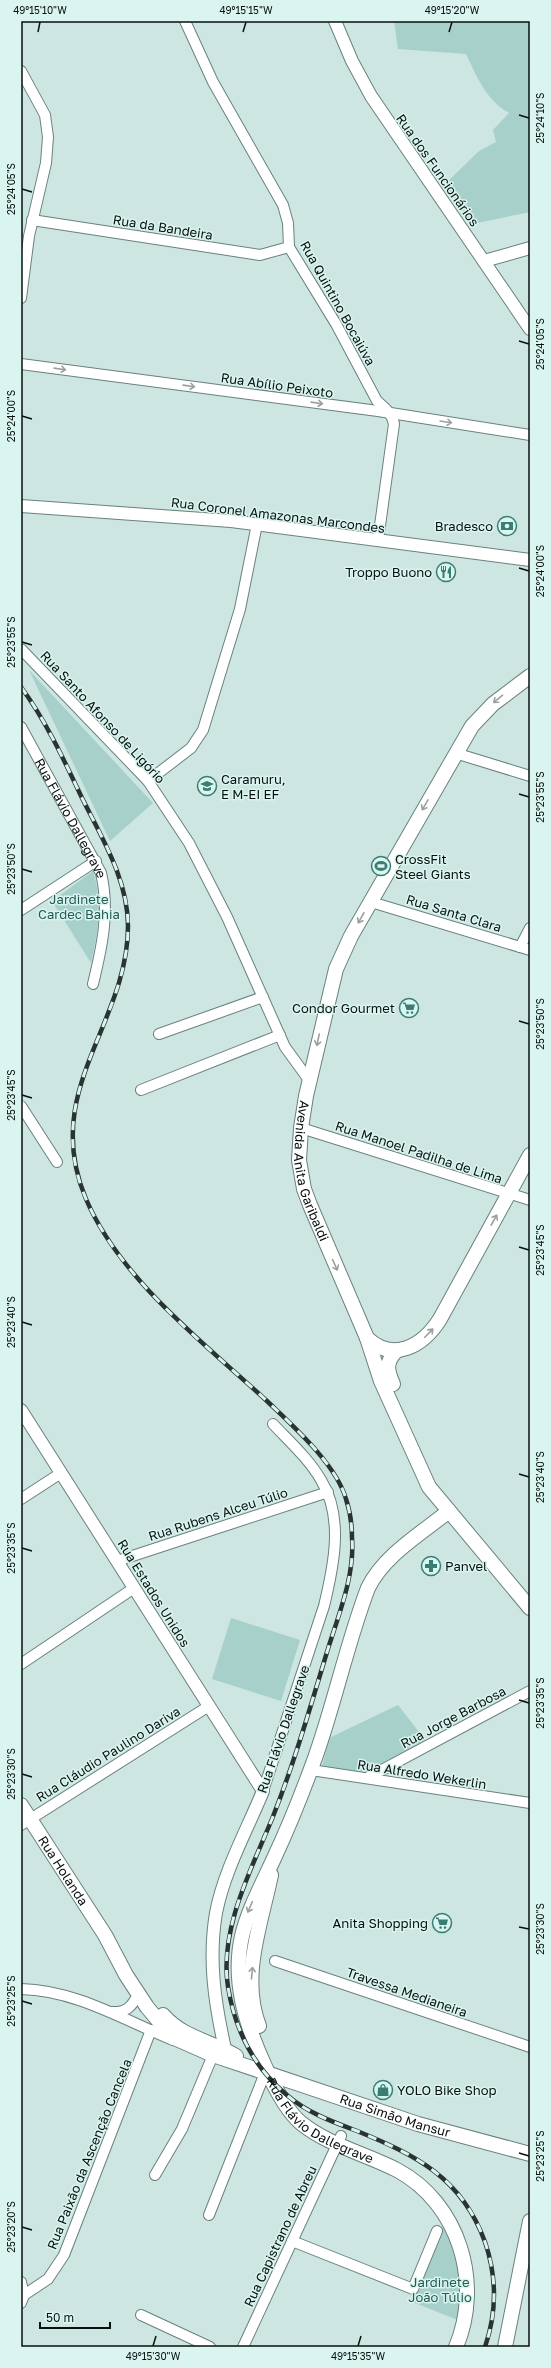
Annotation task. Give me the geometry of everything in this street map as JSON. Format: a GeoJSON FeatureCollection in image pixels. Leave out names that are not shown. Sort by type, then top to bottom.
{"type":"FeatureCollection","features":[{"type":"Feature","properties":{"kind":"main road","name":"Avenida Anita Garibaldi"},"geometry":{"type":"LineString","coordinates":[[530,676],[502,696],[481,715],[455,753],[371,902],[336,969],[309,1080],[301,1128],[299,1160],[304,1189],[367,1338],[381,1381],[428,1487],[450,1511],[530,1608]]}},
{"type":"Feature","properties":{"kind":"main road"},"geometry":{"type":"LineString","coordinates":[[367,1338],[380,1348],[396,1351],[420,1341],[434,1328],[530,1155]]}},
{"type":"Feature","properties":{"kind":"main road","name":"Avenida Anita Garibaldi"},"geometry":{"type":"LineString","coordinates":[[396,1351],[387,1362],[388,1372],[450,1511]]}},
{"type":"Feature","properties":{"kind":"main road","name":"Rua Flávio Dallegrave"},"geometry":{"type":"LineString","coordinates":[[450,1511],[380,1569],[368,1588],[330,1715],[311,1770],[243,1928],[239,1958],[242,2000],[247,2021],[269,2074],[296,2111],[339,2140],[410,2178],[435,2201],[452,2227],[464,2258],[467,2281],[464,2326],[456,2347]]}},
{"type":"Feature","properties":{"kind":"main road","name":"Rua Holanda"},"geometry":{"type":"LineString","coordinates":[[21,1805],[26,1822],[105,1936],[134,1971],[164,2016],[184,2038]]}},
{"type":"Feature","properties":{"kind":"main road","name":"Rua Flávio Dallegrave"},"geometry":{"type":"LineString","coordinates":[[269,2074],[251,1994],[251,1973],[274,1859]]}},
{"type":"Feature","properties":{"kind":"main road","name":"Rua Holanda"},"geometry":{"type":"LineString","coordinates":[[105,1936],[138,1994],[161,2026],[184,2038]]}},
{"type":"Feature","properties":{"kind":"main road","name":"Rua Simão Mansur"},"geometry":{"type":"LineString","coordinates":[[184,2038],[246,2062],[269,2074]]}},
{"type":"Feature","properties":{"kind":"main road"},"geometry":{"type":"LineString","coordinates":[[246,2062],[256,2058],[258,2046]]}},
{"type":"Feature","properties":{"kind":"main road","name":"Rua Simão Mansur"},"geometry":{"type":"LineString","coordinates":[[219,2052],[269,2074],[418,2124],[530,2154]]}},
{"type":"Feature","properties":{"kind":"main road","name":"Rua Flávio Dallegrave"},"geometry":{"type":"LineString","coordinates":[[339,2140],[397,2162],[417,2174],[442,2196],[454,2213],[471,2249],[475,2269],[475,2309],[466,2347]]}},
{"type":"Feature","properties":{"kind":"main road"},"geometry":{"type":"LineString","coordinates":[[505,2347],[530,2220]]}},
{"type":"Feature","properties":{"kind":"street","name":"Rua Quintino Bocaiúva"},"geometry":{"type":"LineString","coordinates":[[185,21],[213,82],[283,205],[288,223],[289,247],[336,324],[377,401],[390,414]]}},
{"type":"Feature","properties":{"kind":"street","name":"Rua dos Funcionários"},"geometry":{"type":"LineString","coordinates":[[335,21],[352,61],[370,96],[530,329]]}},
{"type":"Feature","properties":{"kind":"street"},"geometry":{"type":"LineString","coordinates":[[21,72],[45,115],[48,132],[46,163],[32,220],[21,298]]}},
{"type":"Feature","properties":{"kind":"street","name":"Rua da Bandeira"},"geometry":{"type":"LineString","coordinates":[[32,220],[260,255],[289,247]]}},
{"type":"Feature","properties":{"kind":"street"},"geometry":{"type":"LineString","coordinates":[[484,261],[530,248]]}},
{"type":"Feature","properties":{"kind":"street","name":"Rua Abílio Peixoto"},"geometry":{"type":"LineString","coordinates":[[21,364],[390,414],[530,435]]}},
{"type":"Feature","properties":{"kind":"street"},"geometry":{"type":"LineString","coordinates":[[378,540],[394,424],[390,414]]}},
{"type":"Feature","properties":{"kind":"street","name":"Rua Coronel Amazonas Marcondes"},"geometry":{"type":"LineString","coordinates":[[21,506],[257,524],[530,560]]}},
{"type":"Feature","properties":{"kind":"street"},"geometry":{"type":"LineString","coordinates":[[148,781],[191,748],[203,730],[240,609],[257,524]]}},
{"type":"Feature","properties":{"kind":"street","name":"Rua Santo Afonso de Ligório"},"geometry":{"type":"LineString","coordinates":[[21,649],[148,781],[189,842],[209,879],[289,1055],[309,1080]]}},
{"type":"Feature","properties":{"kind":"street","name":"Rua Flávio Dallegrave"},"geometry":{"type":"LineString","coordinates":[[21,727],[96,861],[105,888],[105,923],[93,984]]}},
{"type":"Feature","properties":{"kind":"street"},"geometry":{"type":"LineString","coordinates":[[455,753],[530,776]]}},
{"type":"Feature","properties":{"kind":"street"},"geometry":{"type":"LineString","coordinates":[[21,910],[96,861]]}},
{"type":"Feature","properties":{"kind":"street","name":"Rua Santa Clara"},"geometry":{"type":"LineString","coordinates":[[371,902],[530,950]]}},
{"type":"Feature","properties":{"kind":"street"},"geometry":{"type":"LineString","coordinates":[[520,947],[530,928]]}},
{"type":"Feature","properties":{"kind":"street"},"geometry":{"type":"LineString","coordinates":[[159,1034],[263,998]]}},
{"type":"Feature","properties":{"kind":"street"},"geometry":{"type":"LineString","coordinates":[[141,1090],[280,1035]]}},
{"type":"Feature","properties":{"kind":"street"},"geometry":{"type":"LineString","coordinates":[[21,1106],[57,1162]]}},
{"type":"Feature","properties":{"kind":"street","name":"Rua Manoel Padilha de Lima"},"geometry":{"type":"LineString","coordinates":[[301,1128],[530,1200]]}},
{"type":"Feature","properties":{"kind":"street","name":"Rua Estados Unidos"},"geometry":{"type":"LineString","coordinates":[[21,1410],[263,1791]]}},
{"type":"Feature","properties":{"kind":"street","name":"Rua Flávio Dallegrave"},"geometry":{"type":"LineString","coordinates":[[219,2052],[213,1986],[213,1938],[216,1913],[228,1875],[263,1791],[313,1641],[330,1583],[335,1521],[328,1492],[310,1464],[273,1424]]}},
{"type":"Feature","properties":{"kind":"street"},"geometry":{"type":"LineString","coordinates":[[21,1499],[61,1473]]}},
{"type":"Feature","properties":{"kind":"street","name":"Rua Rubens Alceu Túlio"},"geometry":{"type":"LineString","coordinates":[[117,1561],[328,1492]]}},
{"type":"Feature","properties":{"kind":"street"},"geometry":{"type":"LineString","coordinates":[[21,1664],[134,1588]]}},
{"type":"Feature","properties":{"kind":"street","name":"Rua Jorge Barbosa"},"geometry":{"type":"LineString","coordinates":[[367,1778],[530,1691]]}},
{"type":"Feature","properties":{"kind":"street","name":"Rua Cláudio Paulino Dariva"},"geometry":{"type":"LineString","coordinates":[[26,1822],[209,1706]]}},
{"type":"Feature","properties":{"kind":"street","name":"Rua Alfredo Wekerlin"},"geometry":{"type":"LineString","coordinates":[[311,1770],[530,1803]]}},
{"type":"Feature","properties":{"kind":"street","name":"Travessa Medianeira"},"geometry":{"type":"LineString","coordinates":[[275,1961],[530,2047]]}},
{"type":"Feature","properties":{"kind":"street","name":"Rua Simão Mansur"},"geometry":{"type":"LineString","coordinates":[[21,1989],[59,1993],[151,2030],[184,2038]]}},
{"type":"Feature","properties":{"kind":"street","name":"Rua Simão Mansur"},"geometry":{"type":"LineString","coordinates":[[108,2012],[117,2013],[130,2008],[138,1994]]}},
{"type":"Feature","properties":{"kind":"street","name":"Rua Paixão da Ascenção Cancela"},"geometry":{"type":"LineString","coordinates":[[22,2299],[48,2279],[64,2255],[151,2030]]}},
{"type":"Feature","properties":{"kind":"street"},"geometry":{"type":"LineString","coordinates":[[155,2175],[182,2129],[219,2052]]}},
{"type":"Feature","properties":{"kind":"street"},"geometry":{"type":"LineString","coordinates":[[209,2215],[269,2074]]}},
{"type":"Feature","properties":{"kind":"street","name":"Rua Capistrano de Abreu"},"geometry":{"type":"LineString","coordinates":[[243,2347],[339,2140]]}},
{"type":"Feature","properties":{"kind":"street"},"geometry":{"type":"LineString","coordinates":[[292,2241],[413,2289],[437,2231]]}},
{"type":"Feature","properties":{"kind":"street"},"geometry":{"type":"LineString","coordinates":[[21,2282],[22,2299]]}},
{"type":"Feature","properties":{"kind":"street"},"geometry":{"type":"LineString","coordinates":[[141,2315],[210,2347]]}},
{"type":"Feature","properties":{"kind":"green space"},"geometry":{"type":"Polygon","coordinates":[[[394,21],[530,21],[530,212],[472,224],[444,185],[479,151],[496,142],[493,130],[509,113],[494,102],[488,95],[478,79],[466,54],[398,49],[394,21]]]}},
{"type":"Feature","properties":{"kind":"green space"},"geometry":{"type":"Polygon","coordinates":[[[29,670],[153,803],[110,841],[29,670]]]}},
{"type":"Feature","properties":{"kind":"green space","name":"Jardinete Cardec Bahia"},"geometry":{"type":"Polygon","coordinates":[[[93,871],[99,906],[96,940],[91,963],[52,901],[93,871]]]}},
{"type":"Feature","properties":{"kind":"green space"},"geometry":{"type":"Polygon","coordinates":[[[231,1618],[300,1640],[281,1701],[212,1679],[231,1618]]]}},
{"type":"Feature","properties":{"kind":"green space"},"geometry":{"type":"Polygon","coordinates":[[[398,1705],[426,1741],[362,1774],[322,1767],[329,1738],[398,1705]]]}},
{"type":"Feature","properties":{"kind":"green space","name":"Jardinete João Túlio"},"geometry":{"type":"Polygon","coordinates":[[[444,2223],[461,2270],[460,2321],[410,2301],[444,2223]]]}},
{"type":"Feature","properties":{"kind":"railway"},"geometry":{"type":"LineString","coordinates":[[21,687],[39,713],[54,741],[105,844],[119,876],[127,909],[128,926],[124,962],[115,995],[79,1091],[73,1124],[75,1160],[86,1199],[101,1228],[120,1256],[142,1283],[191,1333],[289,1422],[323,1459],[341,1486],[350,1518],[352,1533],[351,1567],[341,1610],[287,1778],[272,1819],[246,1880],[232,1922],[226,1966],[231,2003],[241,2033],[256,2061],[265,2073],[288,2096],[321,2116],[399,2149],[434,2172],[450,2185],[464,2201],[485,2242],[492,2268],[494,2294],[492,2321],[485,2347]]}},
{"type":"Feature","properties":{"kind":"place","name":"Bradesco"},"geometry":{"type":"Point","coordinates":[507,526]}},
{"type":"Feature","properties":{"kind":"place","name":"Troppo Buono"},"geometry":{"type":"Point","coordinates":[446,572]}},
{"type":"Feature","properties":{"kind":"place","name":"Caramuru, E M-EI EF"},"geometry":{"type":"Point","coordinates":[207,786]}},
{"type":"Feature","properties":{"kind":"place","name":"CrossFit Steel Giants"},"geometry":{"type":"Point","coordinates":[381,866]}},
{"type":"Feature","properties":{"kind":"place","name":"Condor Gourmet"},"geometry":{"type":"Point","coordinates":[409,1008]}},
{"type":"Feature","properties":{"kind":"place","name":"Panvel"},"geometry":{"type":"Point","coordinates":[431,1566]}},
{"type":"Feature","properties":{"kind":"place","name":"Anita Shopping"},"geometry":{"type":"Point","coordinates":[442,1923]}},
{"type":"Feature","properties":{"kind":"place","name":"YOLO Bike Shop"},"geometry":{"type":"Point","coordinates":[383,2090]}}]}
